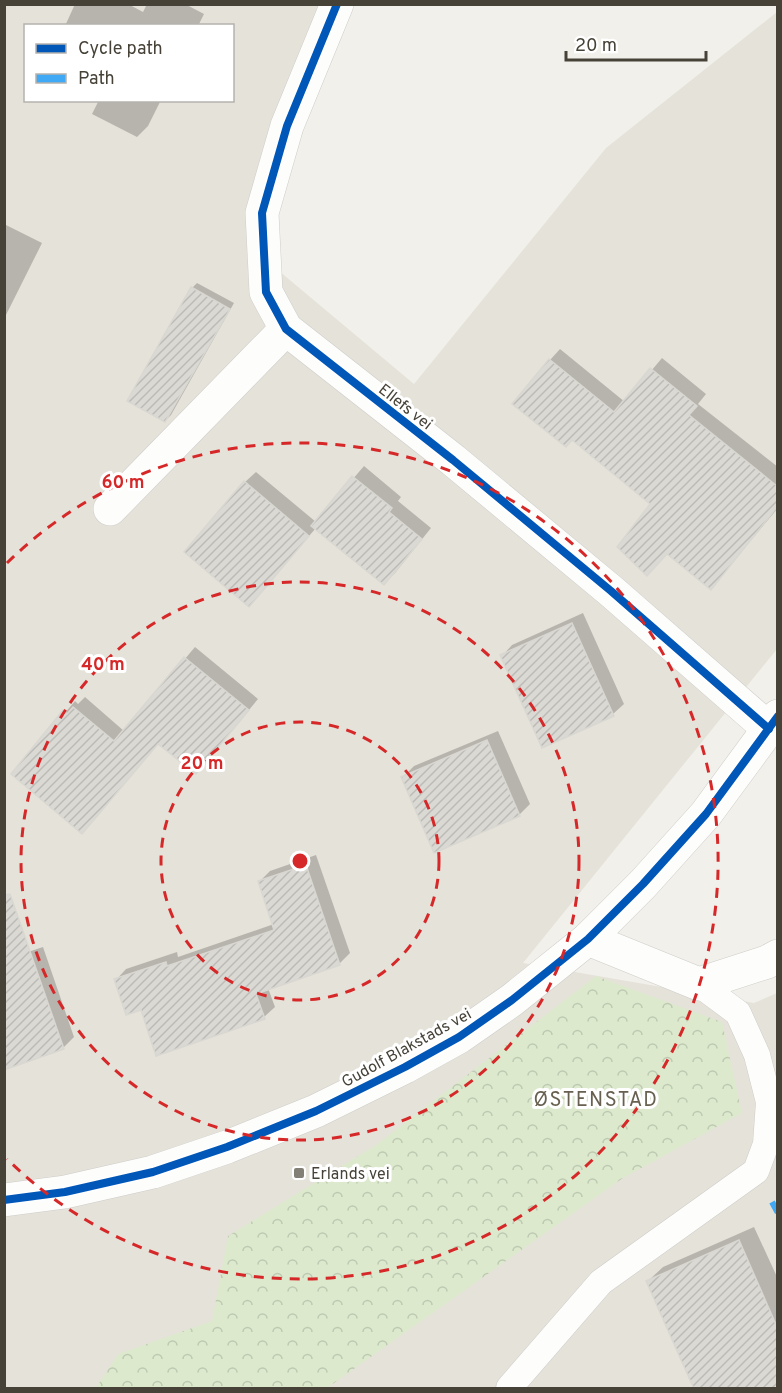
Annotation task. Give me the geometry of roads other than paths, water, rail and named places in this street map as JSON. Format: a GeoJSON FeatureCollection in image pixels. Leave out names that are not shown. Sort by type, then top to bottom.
{"type":"FeatureCollection","features":[{"type":"Feature","properties":{"kind":"street","name":"Ellefs vei"},"geometry":{"type":"LineString","coordinates":[[338,4],[288,126],[262,213],[266,292],[286,329],[453,459],[773,722]]}},
{"type":"Feature","properties":{"kind":"street"},"geometry":{"type":"LineString","coordinates":[[110,509],[286,329]]}},
{"type":"Feature","properties":{"kind":"street","name":"Gudolf Blakstads vei"},"geometry":{"type":"LineString","coordinates":[[4,1200],[65,1192],[153,1172],[227,1148],[316,1111],[459,1036],[512,1000],[588,939],[644,884],[706,814],[773,722]]}},
{"type":"Feature","properties":{"kind":"street"},"geometry":{"type":"LineString","coordinates":[[588,939],[699,984],[767,962],[777,956]]}},
{"type":"Feature","properties":{"kind":"lane"},"geometry":{"type":"LineString","coordinates":[[509,1389],[601,1282],[756,1171],[766,1144],[769,1102],[757,1055],[738,1013],[699,984]]}},
{"type":"Feature","properties":{"kind":"place","name":"Erlands vei"},"geometry":{"type":"Point","coordinates":[299,1173]}},
{"type":"Feature","properties":{"kind":"district","name":"ØSTENSTAD"},"geometry":{"type":"Point","coordinates":[596,1099]}}]}
